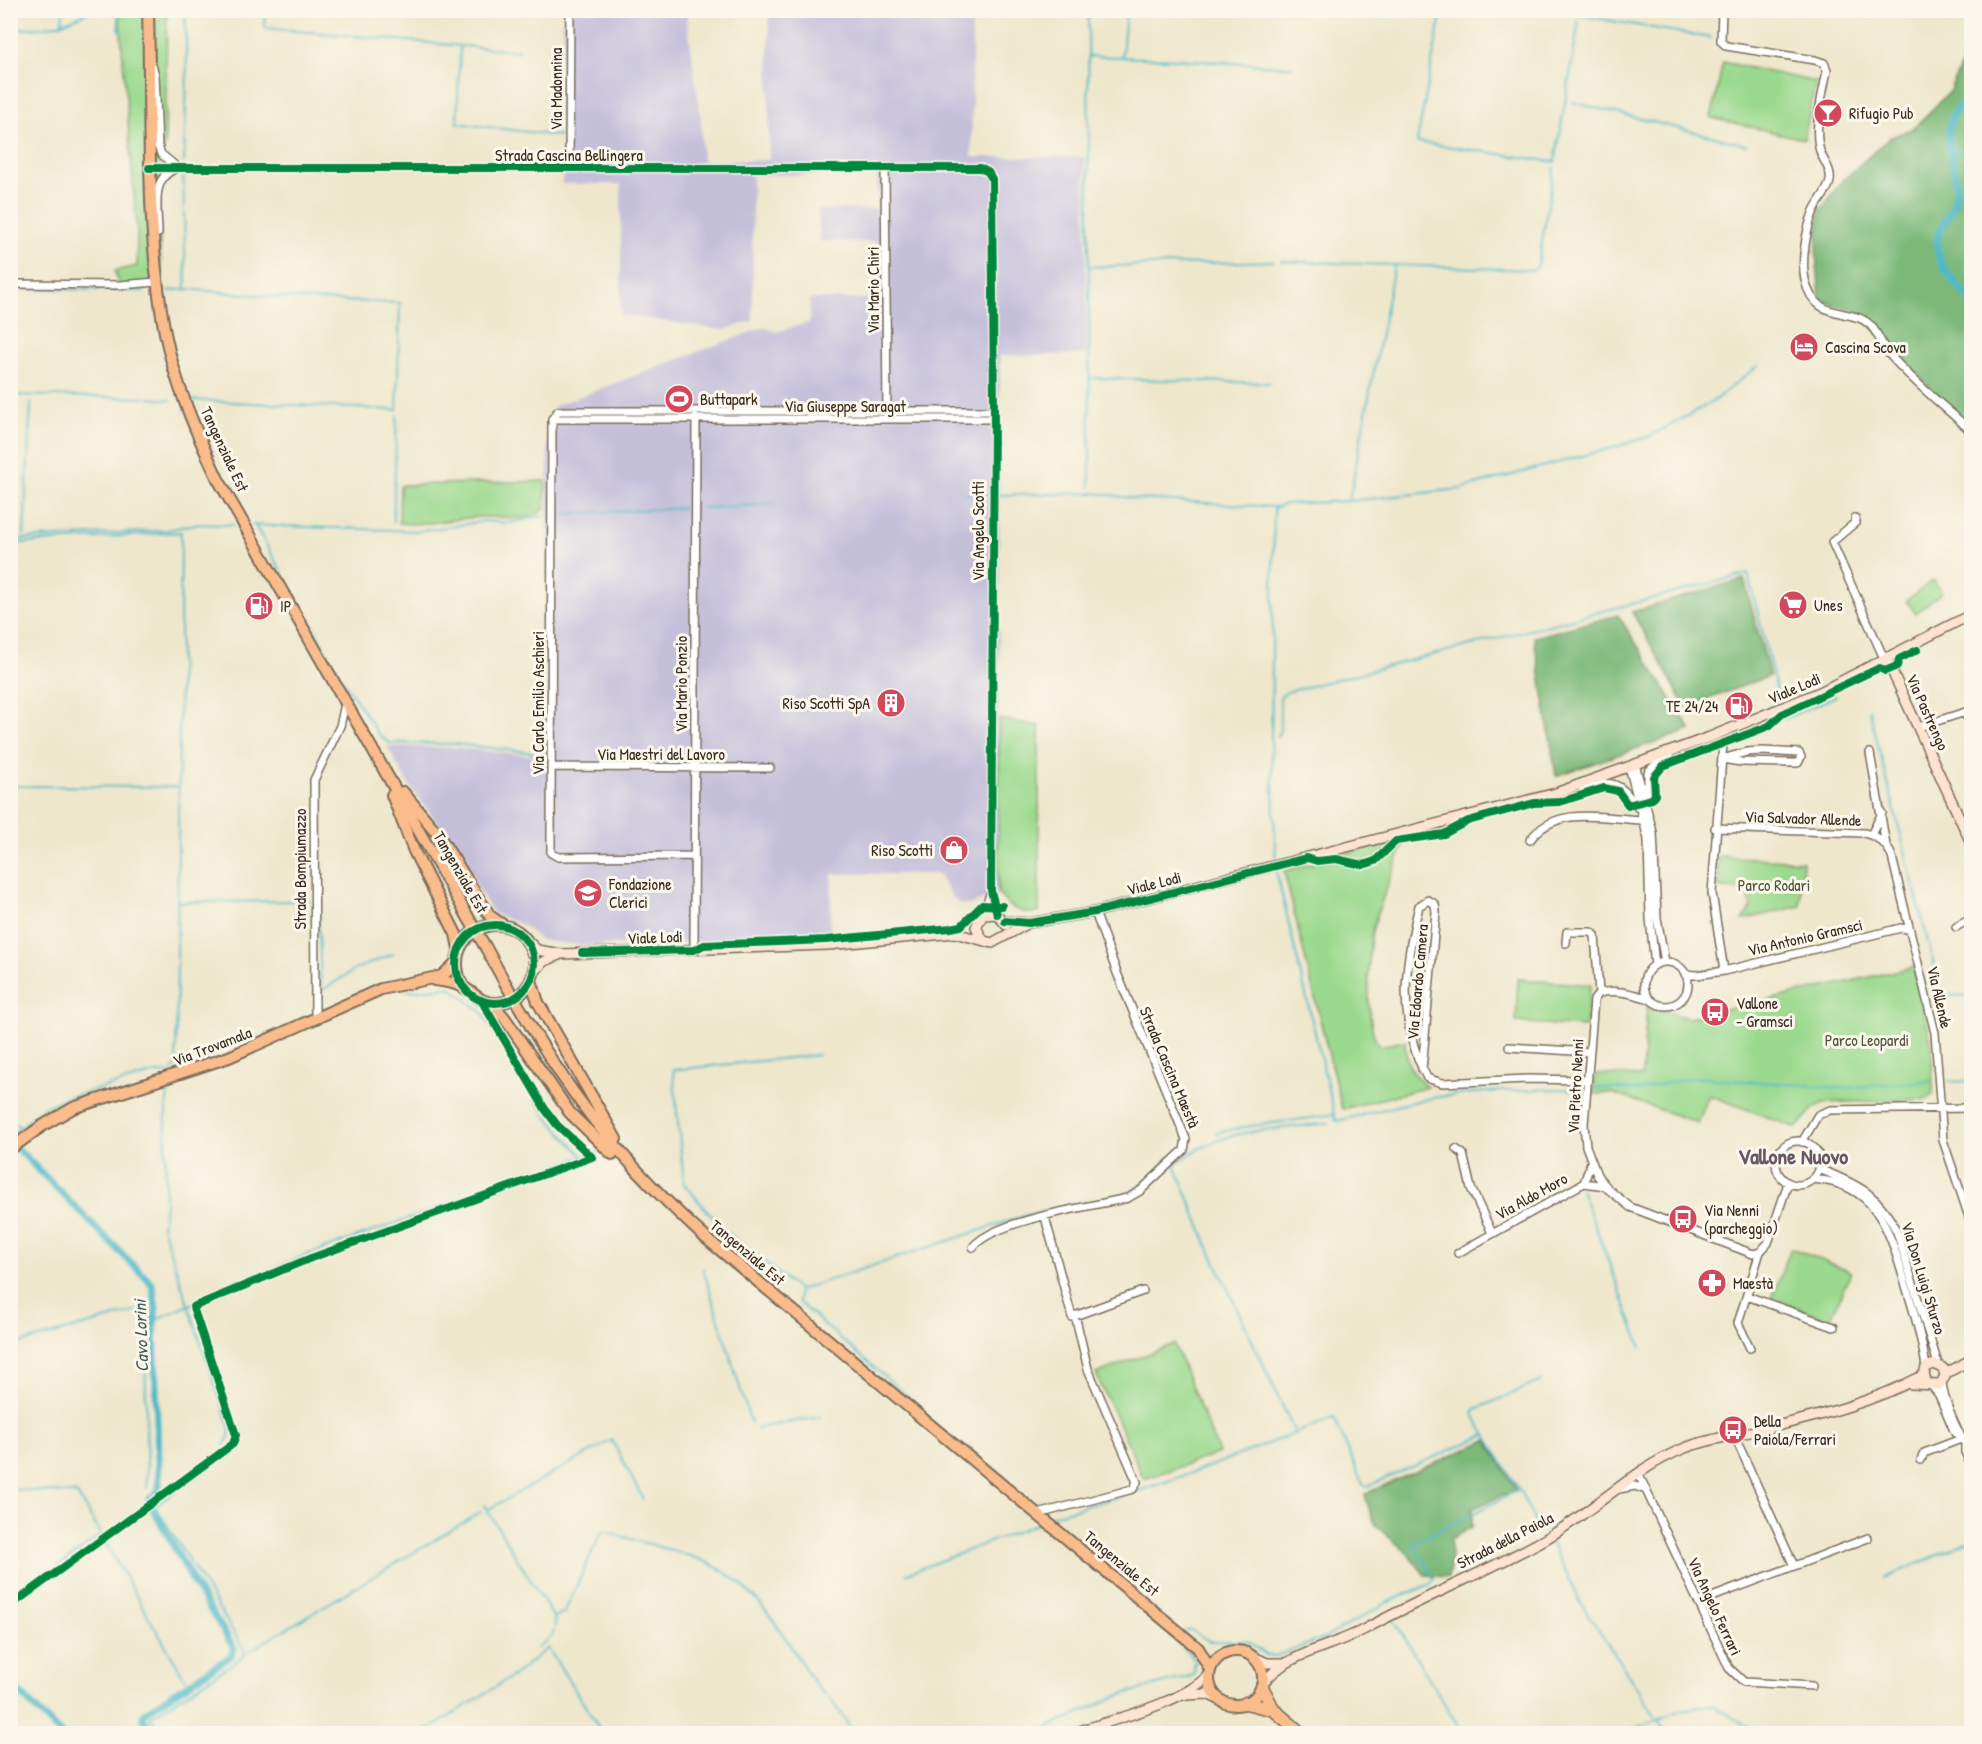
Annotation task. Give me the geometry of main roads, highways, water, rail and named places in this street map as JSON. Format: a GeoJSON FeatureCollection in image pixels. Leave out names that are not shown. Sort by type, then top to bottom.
{"type":"FeatureCollection","features":[{"type":"Feature","properties":{"kind":"highway"},"geometry":{"type":"LineString","coordinates":[[1262,1686],[1274,1710],[1302,1734]]}},
{"type":"Feature","properties":{"kind":"highway"},"geometry":{"type":"LineString","coordinates":[[1246,1703],[1274,1710]]}},
{"type":"Feature","properties":{"kind":"main road","name":"Tangenziale Est"},"geometry":{"type":"LineString","coordinates":[[148,10],[149,168],[157,282],[165,335],[193,426],[218,479],[555,1069],[598,1128],[644,1180],[700,1233],[1198,1648],[1209,1672],[1210,1688],[1218,1699],[1232,1705],[1246,1703]]}},
{"type":"Feature","properties":{"kind":"main road"},"geometry":{"type":"LineString","coordinates":[[388,777],[437,833],[490,915],[524,937],[533,954],[532,977],[538,1002],[610,1131],[634,1163],[688,1216],[700,1233]]}},
{"type":"Feature","properties":{"kind":"main road"},"geometry":{"type":"LineString","coordinates":[[388,777],[390,790],[414,851],[456,934],[459,949]]}},
{"type":"Feature","properties":{"kind":"main road"},"geometry":{"type":"LineString","coordinates":[[505,926],[486,926],[478,929],[464,941],[459,949],[456,963],[463,987],[471,995],[490,1003],[504,1017],[570,1113],[678,1220],[700,1233]]}},
{"type":"Feature","properties":{"kind":"main road","name":"Via Trovamala"},"geometry":{"type":"LineString","coordinates":[[10,1149],[42,1126],[73,1108],[209,1065],[381,989],[442,976],[456,963]]}},
{"type":"Feature","properties":{"kind":"main road"},"geometry":{"type":"LineString","coordinates":[[490,1003],[515,998],[532,977]]}},
{"type":"Feature","properties":{"kind":"main road","name":"Via Trovamala"},"geometry":{"type":"LineString","coordinates":[[428,980],[447,981],[463,987]]}},
{"type":"Feature","properties":{"kind":"main road","name":"Tangenziale Est"},"geometry":{"type":"LineString","coordinates":[[1198,1648],[1222,1654],[1239,1650],[1254,1658],[1262,1670],[1262,1686]]}},
{"type":"Feature","properties":{"kind":"main road"},"geometry":{"type":"LineString","coordinates":[[1209,1672],[1222,1654]]}},
{"type":"Feature","properties":{"kind":"main road"},"geometry":{"type":"LineString","coordinates":[[1246,1703],[1256,1697],[1262,1686]]}},
{"type":"Feature","properties":{"kind":"waterway"},"geometry":{"type":"LineString","coordinates":[[62,24],[63,10]]}},
{"type":"Feature","properties":{"kind":"waterway"},"geometry":{"type":"LineString","coordinates":[[15,31],[14,28],[25,29],[54,25],[92,10]]}},
{"type":"Feature","properties":{"kind":"waterway"},"geometry":{"type":"LineString","coordinates":[[117,10],[119,29],[122,32]]}},
{"type":"Feature","properties":{"kind":"waterway"},"geometry":{"type":"LineString","coordinates":[[184,162],[187,72],[185,10]]}},
{"type":"Feature","properties":{"kind":"waterway"},"geometry":{"type":"LineString","coordinates":[[264,10],[265,28],[518,51]]}},
{"type":"Feature","properties":{"kind":"waterway"},"geometry":{"type":"LineString","coordinates":[[1088,10],[1090,487]]}},
{"type":"Feature","properties":{"kind":"waterway"},"geometry":{"type":"LineString","coordinates":[[1122,57],[1126,10]]}},
{"type":"Feature","properties":{"kind":"waterway"},"geometry":{"type":"LineString","coordinates":[[1442,10],[1417,142],[1555,162],[1579,21]]}},
{"type":"Feature","properties":{"kind":"waterway"},"geometry":{"type":"LineString","coordinates":[[1575,10],[1578,15],[1711,38]]}},
{"type":"Feature","properties":{"kind":"waterway"},"geometry":{"type":"LineString","coordinates":[[10,191],[15,35]]}},
{"type":"Feature","properties":{"kind":"waterway"},"geometry":{"type":"LineString","coordinates":[[460,46],[457,123],[559,136]]}},
{"type":"Feature","properties":{"kind":"waterway"},"geometry":{"type":"LineString","coordinates":[[1088,56],[1292,67]]}},
{"type":"Feature","properties":{"kind":"waterway"},"geometry":{"type":"LineString","coordinates":[[1972,97],[1957,109],[1951,120],[1949,142],[1956,193],[1955,201],[1941,229],[1937,244],[1943,267],[1972,302]]}},
{"type":"Feature","properties":{"kind":"waterway"},"geometry":{"type":"LineString","coordinates":[[1572,102],[1747,145]]}},
{"type":"Feature","properties":{"kind":"waterway"},"geometry":{"type":"LineString","coordinates":[[1952,150],[1972,151]]}},
{"type":"Feature","properties":{"kind":"waterway"},"geometry":{"type":"LineString","coordinates":[[1281,261],[1534,270],[1538,266],[1554,168]]}},
{"type":"Feature","properties":{"kind":"waterway"},"geometry":{"type":"LineString","coordinates":[[183,171],[186,289]]}},
{"type":"Feature","properties":{"kind":"waterway"},"geometry":{"type":"LineString","coordinates":[[1089,267],[1274,261]]}},
{"type":"Feature","properties":{"kind":"waterway"},"geometry":{"type":"LineString","coordinates":[[1349,501],[1394,266]]}},
{"type":"Feature","properties":{"kind":"waterway"},"geometry":{"type":"LineString","coordinates":[[10,288],[145,291]]}},
{"type":"Feature","properties":{"kind":"waterway"},"geometry":{"type":"LineString","coordinates":[[168,291],[186,289],[311,300],[400,303],[397,410],[191,400]]}},
{"type":"Feature","properties":{"kind":"waterway"},"geometry":{"type":"LineString","coordinates":[[998,495],[1095,493],[1137,499],[1278,507],[1284,504],[1349,501],[1460,489],[1648,437],[1712,402],[1758,366]]}},
{"type":"Feature","properties":{"kind":"waterway"},"geometry":{"type":"LineString","coordinates":[[1090,378],[1271,383]]}},
{"type":"Feature","properties":{"kind":"waterway"},"geometry":{"type":"LineString","coordinates":[[10,395],[145,398]]}},
{"type":"Feature","properties":{"kind":"waterway"},"geometry":{"type":"LineString","coordinates":[[149,398],[171,400]]}},
{"type":"Feature","properties":{"kind":"waterway"},"geometry":{"type":"LineString","coordinates":[[24,535],[31,403]]}},
{"type":"Feature","properties":{"kind":"waterway"},"geometry":{"type":"LineString","coordinates":[[393,523],[397,416]]}},
{"type":"Feature","properties":{"kind":"waterway"},"geometry":{"type":"LineString","coordinates":[[965,494],[987,494]]}},
{"type":"Feature","properties":{"kind":"waterway"},"geometry":{"type":"LineString","coordinates":[[702,508],[774,504]]}},
{"type":"Feature","properties":{"kind":"waterway"},"geometry":{"type":"LineString","coordinates":[[1274,507],[1271,742],[1276,861]]}},
{"type":"Feature","properties":{"kind":"waterway"},"geometry":{"type":"LineString","coordinates":[[563,514],[682,508]]}},
{"type":"Feature","properties":{"kind":"waterway"},"geometry":{"type":"LineString","coordinates":[[251,525],[419,531],[486,521],[508,523],[544,516]]}},
{"type":"Feature","properties":{"kind":"waterway"},"geometry":{"type":"LineString","coordinates":[[10,540],[167,530],[196,524],[234,525]]}},
{"type":"Feature","properties":{"kind":"waterway"},"geometry":{"type":"LineString","coordinates":[[255,525],[341,677],[379,735],[389,743],[455,744],[545,754]]}},
{"type":"Feature","properties":{"kind":"waterway"},"geometry":{"type":"LineString","coordinates":[[10,544],[181,532],[176,1065],[172,1071]]}},
{"type":"Feature","properties":{"kind":"waterway"},"geometry":{"type":"LineString","coordinates":[[1277,737],[1280,731],[1280,697],[1287,692],[1748,574],[1780,704]]}},
{"type":"Feature","properties":{"kind":"waterway"},"geometry":{"type":"LineString","coordinates":[[1784,719],[1836,696]]}},
{"type":"Feature","properties":{"kind":"waterway"},"geometry":{"type":"LineString","coordinates":[[1869,709],[1928,942]]}},
{"type":"Feature","properties":{"kind":"waterway"},"geometry":{"type":"LineString","coordinates":[[10,786],[178,787]]}},
{"type":"Feature","properties":{"kind":"waterway"},"geometry":{"type":"LineString","coordinates":[[1276,870],[1336,1121],[1439,1097],[1508,1091],[1578,1089]]}},
{"type":"Feature","properties":{"kind":"waterway"},"geometry":{"type":"LineString","coordinates":[[178,902],[310,901]]}},
{"type":"Feature","properties":{"kind":"waterway"},"geometry":{"type":"LineString","coordinates":[[318,901],[321,991],[356,969],[393,954]]}},
{"type":"Feature","properties":{"kind":"waterway"},"geometry":{"type":"LineString","coordinates":[[1929,945],[1941,995],[1972,996]]}},
{"type":"Feature","properties":{"kind":"waterway"},"geometry":{"type":"LineString","coordinates":[[406,991],[450,987],[482,1012],[547,1117],[584,1157]]}},
{"type":"Feature","properties":{"kind":"waterway"},"geometry":{"type":"LineString","coordinates":[[818,1055],[673,1070],[684,1184],[724,1230],[799,1290],[1030,1214],[1128,1193],[1144,1183]]}},
{"type":"Feature","properties":{"kind":"waterway"},"geometry":{"type":"LineString","coordinates":[[10,1136],[44,1107],[69,1097],[156,1073],[168,1073]]}},
{"type":"Feature","properties":{"kind":"waterway"},"geometry":{"type":"LineString","coordinates":[[1596,1088],[1638,1090],[1693,1077],[1842,1088],[1931,1081]]}},
{"type":"Feature","properties":{"kind":"waterway"},"geometry":{"type":"LineString","coordinates":[[1949,1082],[1972,1081]]}},
{"type":"Feature","properties":{"kind":"waterway"},"geometry":{"type":"LineString","coordinates":[[170,1082],[166,1108],[165,1205],[162,1227],[230,1429],[229,1437],[224,1445]]}},
{"type":"Feature","properties":{"kind":"waterway"},"geometry":{"type":"LineString","coordinates":[[1216,1133],[1334,1114]]}},
{"type":"Feature","properties":{"kind":"waterway"},"geometry":{"type":"LineString","coordinates":[[1295,1433],[1208,1246],[1175,1165],[1193,1152],[1229,1137],[1248,1132],[1329,1123]]}},
{"type":"Feature","properties":{"kind":"waterway"},"geometry":{"type":"LineString","coordinates":[[10,1125],[15,1124],[21,1127]]}},
{"type":"Feature","properties":{"kind":"waterway","name":"Cavo Lorini"},"geometry":{"type":"LineString","coordinates":[[10,1136],[13,1141]]}},
{"type":"Feature","properties":{"kind":"waterway","name":"Cavo Lorini"},"geometry":{"type":"LineString","coordinates":[[18,1149],[152,1284],[156,1307],[154,1325],[159,1488],[156,1494],[149,1499],[150,1502]]}},
{"type":"Feature","properties":{"kind":"waterway"},"geometry":{"type":"LineString","coordinates":[[594,1153],[603,1150]]}},
{"type":"Feature","properties":{"kind":"waterway"},"geometry":{"type":"LineString","coordinates":[[157,1319],[304,1256],[588,1155]]}},
{"type":"Feature","properties":{"kind":"waterway"},"geometry":{"type":"LineString","coordinates":[[1155,1173],[1169,1157],[1171,1159]]}},
{"type":"Feature","properties":{"kind":"waterway"},"geometry":{"type":"LineString","coordinates":[[1581,1189],[1641,1347]]}},
{"type":"Feature","properties":{"kind":"waterway"},"geometry":{"type":"LineString","coordinates":[[703,1269],[751,1423]]}},
{"type":"Feature","properties":{"kind":"waterway"},"geometry":{"type":"LineString","coordinates":[[799,1290],[798,1302],[914,1402]]}},
{"type":"Feature","properties":{"kind":"waterway"},"geometry":{"type":"LineString","coordinates":[[149,1309],[149,1319],[153,1319]]}},
{"type":"Feature","properties":{"kind":"waterway"},"geometry":{"type":"LineString","coordinates":[[10,1346],[141,1310]]}},
{"type":"Feature","properties":{"kind":"waterway"},"geometry":{"type":"LineString","coordinates":[[145,1328],[147,1488]]}},
{"type":"Feature","properties":{"kind":"waterway"},"geometry":{"type":"LineString","coordinates":[[1541,1381],[1474,1410],[1473,1414],[1521,1493],[1537,1527],[1545,1532]]}},
{"type":"Feature","properties":{"kind":"waterway"},"geometry":{"type":"LineString","coordinates":[[756,1428],[820,1417]]}},
{"type":"Feature","properties":{"kind":"waterway"},"geometry":{"type":"LineString","coordinates":[[1050,1516],[1139,1491],[1200,1470],[1334,1418],[1363,1485],[1368,1486],[1485,1435]]}},
{"type":"Feature","properties":{"kind":"waterway"},"geometry":{"type":"LineString","coordinates":[[489,1509],[612,1440],[643,1499]]}},
{"type":"Feature","properties":{"kind":"waterway"},"geometry":{"type":"LineString","coordinates":[[161,1734],[150,1717],[241,1658],[246,1652],[155,1506],[227,1453],[226,1450]]}},
{"type":"Feature","properties":{"kind":"waterway"},"geometry":{"type":"LineString","coordinates":[[10,1489],[77,1494],[101,1535],[10,1602]]}},
{"type":"Feature","properties":{"kind":"waterway"},"geometry":{"type":"LineString","coordinates":[[1186,1630],[1189,1629],[1209,1641],[1248,1641],[1266,1655],[1276,1656],[1325,1638],[1386,1603],[1430,1584],[1434,1579],[1413,1544],[1519,1490]]}},
{"type":"Feature","properties":{"kind":"waterway"},"geometry":{"type":"LineString","coordinates":[[484,1505],[554,1618],[556,1627]]}},
{"type":"Feature","properties":{"kind":"waterway","name":"Cavo Lorini"},"geometry":{"type":"LineString","coordinates":[[152,1507],[196,1587],[234,1648],[231,1656],[144,1713],[143,1718],[153,1734]]}},
{"type":"Feature","properties":{"kind":"waterway"},"geometry":{"type":"LineString","coordinates":[[251,1650],[481,1512]]}},
{"type":"Feature","properties":{"kind":"waterway"},"geometry":{"type":"LineString","coordinates":[[906,1574],[1039,1523]]}},
{"type":"Feature","properties":{"kind":"waterway"},"geometry":{"type":"LineString","coordinates":[[554,1618],[564,1613],[601,1533],[606,1531]]}},
{"type":"Feature","properties":{"kind":"waterway"},"geometry":{"type":"LineString","coordinates":[[609,1532],[695,1558],[725,1572],[742,1585],[771,1617],[818,1689],[825,1694]]}},
{"type":"Feature","properties":{"kind":"waterway"},"geometry":{"type":"LineString","coordinates":[[103,1539],[185,1679]]}},
{"type":"Feature","properties":{"kind":"waterway"},"geometry":{"type":"LineString","coordinates":[[1550,1540],[1582,1605],[1656,1717]]}},
{"type":"Feature","properties":{"kind":"waterway"},"geometry":{"type":"LineString","coordinates":[[1885,1578],[1972,1540]]}},
{"type":"Feature","properties":{"kind":"waterway"},"geometry":{"type":"LineString","coordinates":[[1393,1619],[1463,1734]]}},
{"type":"Feature","properties":{"kind":"waterway"},"geometry":{"type":"LineString","coordinates":[[537,1648],[551,1637],[554,1631]]}},
{"type":"Feature","properties":{"kind":"waterway"},"geometry":{"type":"LineString","coordinates":[[1039,1731],[1120,1695],[1194,1675],[1195,1660],[1179,1642]]}},
{"type":"Feature","properties":{"kind":"waterway"},"geometry":{"type":"LineString","coordinates":[[422,1734],[517,1673],[548,1648],[603,1734]]}},
{"type":"Feature","properties":{"kind":"waterway"},"geometry":{"type":"LineString","coordinates":[[10,1683],[61,1734]]}},
{"type":"Feature","properties":{"kind":"waterway"},"geometry":{"type":"LineString","coordinates":[[829,1697],[855,1734]]}},
{"type":"Feature","properties":{"kind":"waterway"},"geometry":{"type":"LineString","coordinates":[[1620,1734],[1681,1710],[1712,1705],[1762,1734]]}},
{"type":"Feature","properties":{"kind":"waterway"},"geometry":{"type":"LineString","coordinates":[[1658,1720],[1667,1734]]}},
{"type":"Feature","properties":{"kind":"place","name":"Rifugio Pub"},"geometry":{"type":"Point","coordinates":[1828,113]}},
{"type":"Feature","properties":{"kind":"place","name":"Cascina Scova"},"geometry":{"type":"Point","coordinates":[1804,347]}},
{"type":"Feature","properties":{"kind":"place","name":"Buttapark"},"geometry":{"type":"Point","coordinates":[679,399]}},
{"type":"Feature","properties":{"kind":"place","name":"Unes"},"geometry":{"type":"Point","coordinates":[1793,605]}},
{"type":"Feature","properties":{"kind":"place","name":"IP"},"geometry":{"type":"Point","coordinates":[259,606]}},
{"type":"Feature","properties":{"kind":"place","name":"Riso Scotti SpA"},"geometry":{"type":"Point","coordinates":[891,703]}},
{"type":"Feature","properties":{"kind":"place","name":"TE 24/24"},"geometry":{"type":"Point","coordinates":[1739,706]}},
{"type":"Feature","properties":{"kind":"place","name":"Riso Scotti"},"geometry":{"type":"Point","coordinates":[954,850]}},
{"type":"Feature","properties":{"kind":"place","name":"Fondazione Clerici"},"geometry":{"type":"Point","coordinates":[588,893]}},
{"type":"Feature","properties":{"kind":"place","name":"Vallone - Gramsci"},"geometry":{"type":"Point","coordinates":[1715,1012]}},
{"type":"Feature","properties":{"kind":"place","name":"Via Nenni (parcheggio)"},"geometry":{"type":"Point","coordinates":[1683,1219]}},
{"type":"Feature","properties":{"kind":"place","name":"Maestà"},"geometry":{"type":"Point","coordinates":[1712,1283]}},
{"type":"Feature","properties":{"kind":"place","name":"Della Paiola/Ferrari"},"geometry":{"type":"Point","coordinates":[1733,1430]}},
{"type":"Feature","properties":{"kind":"district","name":"Vallone Nuovo"},"geometry":{"type":"Point","coordinates":[1793,1156]}},
{"type":"Feature","properties":{"kind":"park label","name":"Parco Rodari"},"geometry":{"type":"Point","coordinates":[1774,885]}},
{"type":"Feature","properties":{"kind":"park label","name":"Parco Leopardi"},"geometry":{"type":"Point","coordinates":[1867,1040]}}]}
